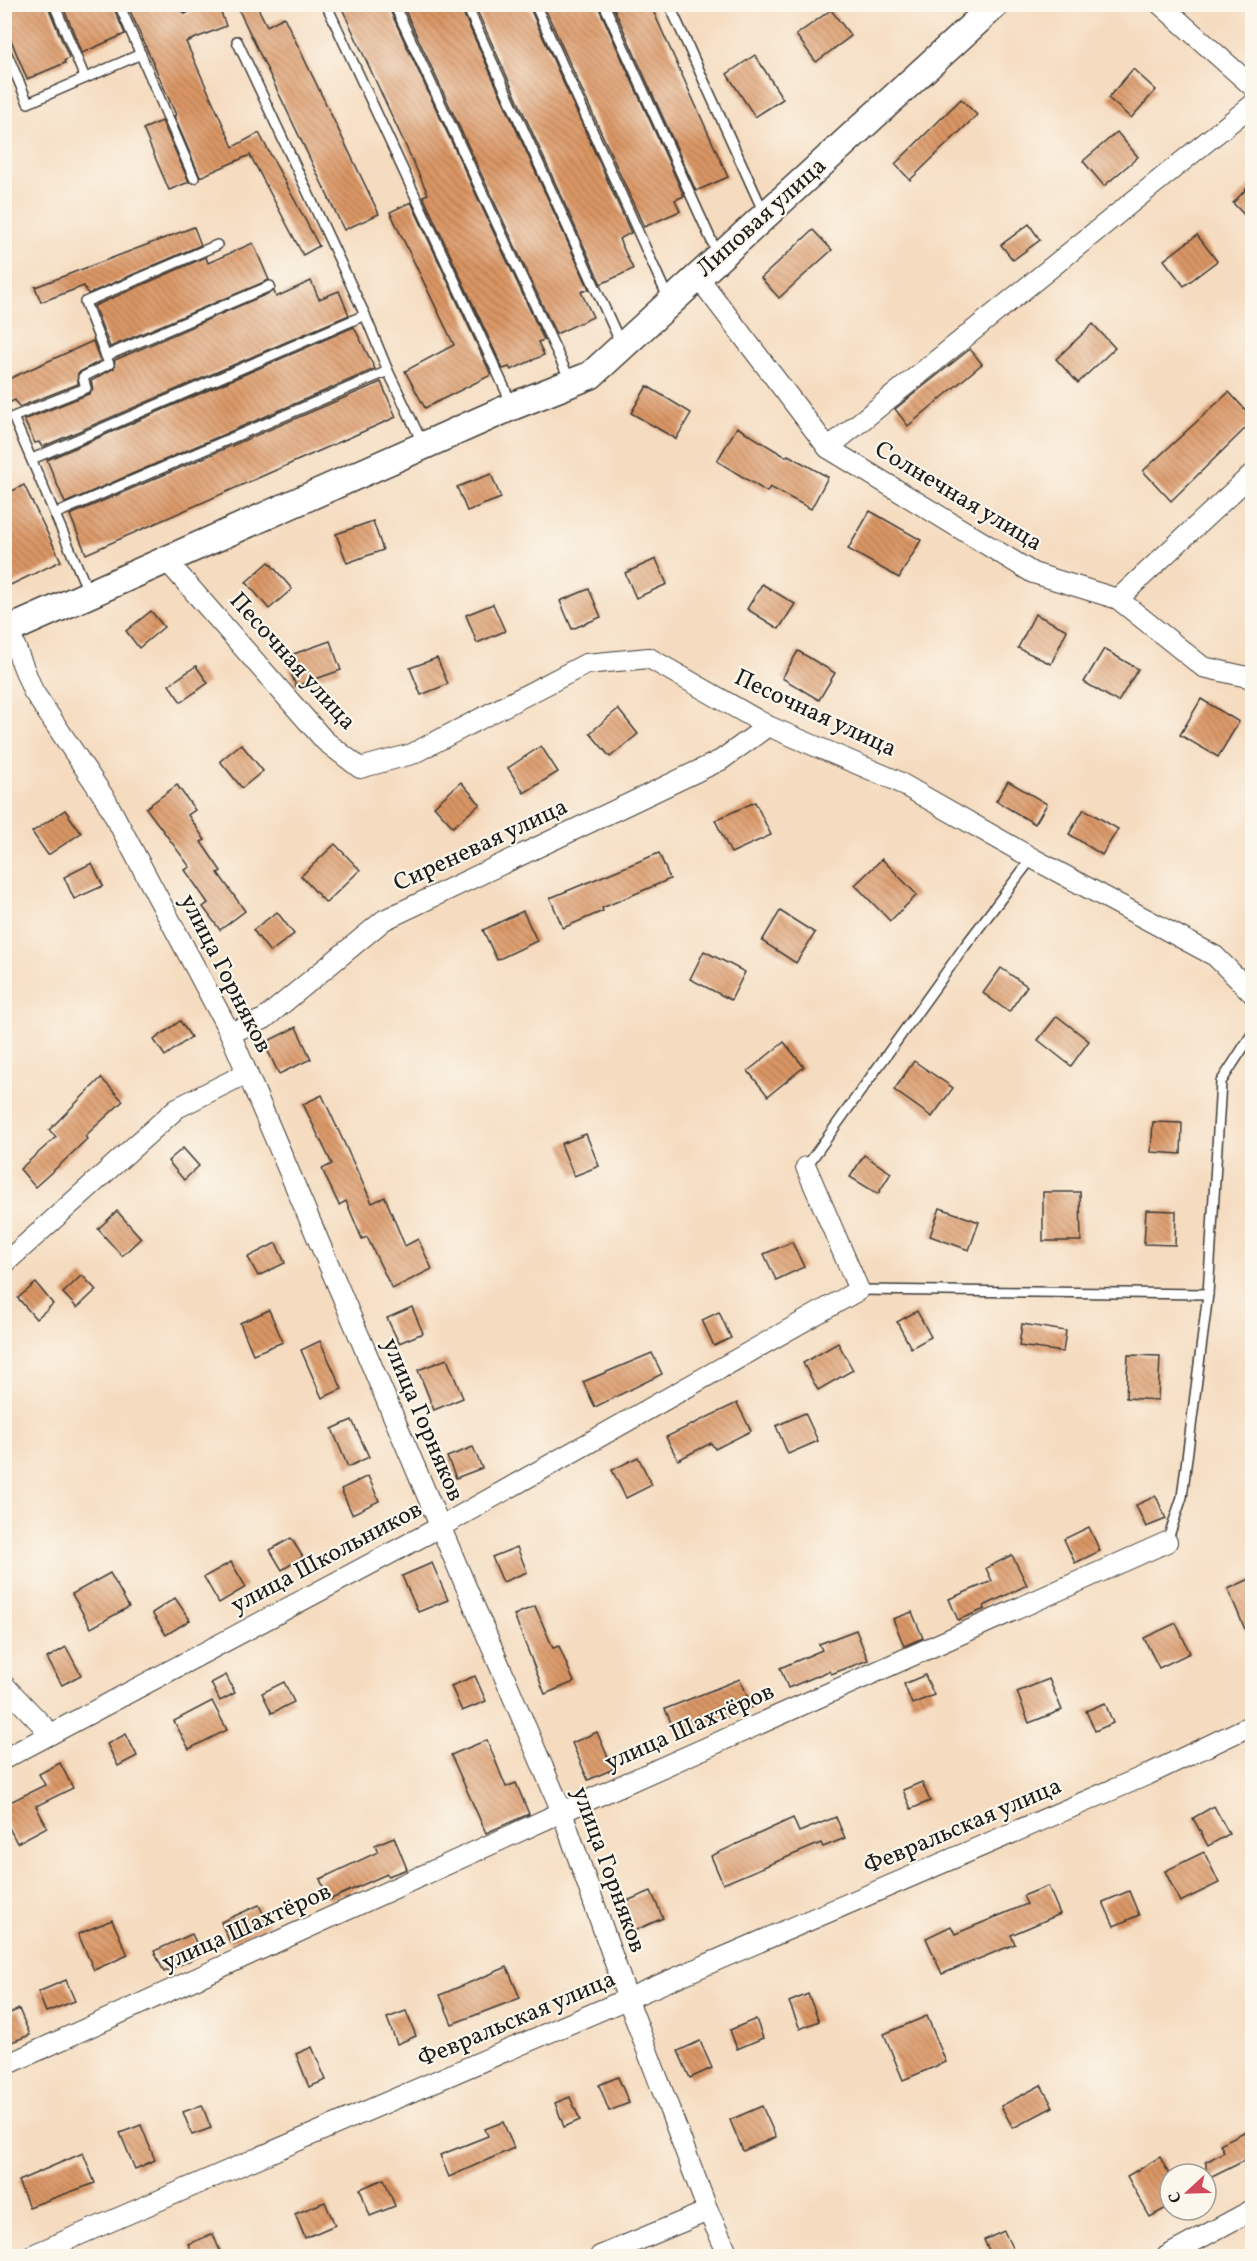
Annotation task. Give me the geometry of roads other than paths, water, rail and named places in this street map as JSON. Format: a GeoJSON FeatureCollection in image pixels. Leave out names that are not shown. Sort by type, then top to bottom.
{"type":"FeatureCollection","features":[{"type":"Feature","properties":{"kind":"main road","name":"Липовая улица"},"geometry":{"type":"LineString","coordinates":[[7,631],[513,406],[591,375],[996,4]]}},
{"type":"Feature","properties":{"kind":"street"},"geometry":{"type":"LineString","coordinates":[[1160,4],[1252,86]]}},
{"type":"Feature","properties":{"kind":"street"},"geometry":{"type":"LineString","coordinates":[[828,448],[1252,105]]}},
{"type":"Feature","properties":{"kind":"street","name":"Солнечная улица"},"geometry":{"type":"LineString","coordinates":[[698,277],[828,448],[1033,573],[1118,599],[1203,667],[1252,678]]}},
{"type":"Feature","properties":{"kind":"street"},"geometry":{"type":"LineString","coordinates":[[1118,599],[1252,474]]}},
{"type":"Feature","properties":{"kind":"street","name":"Песочная улица"},"geometry":{"type":"LineString","coordinates":[[167,561],[325,741],[360,768],[412,754],[586,664],[649,658],[768,726],[895,780],[1032,858],[1215,956],[1252,993]]}},
{"type":"Feature","properties":{"kind":"street","name":"улица Горняков"},"geometry":{"type":"LineString","coordinates":[[7,631],[33,691],[106,800],[230,1033],[562,1812],[628,2000],[708,2211],[729,2256]]}},
{"type":"Feature","properties":{"kind":"street","name":"Сиреневая улица"},"geometry":{"type":"LineString","coordinates":[[230,1033],[264,1019],[384,920],[721,760],[768,726]]}},
{"type":"Feature","properties":{"kind":"street"},"geometry":{"type":"LineString","coordinates":[[4,1264],[177,1108],[247,1073]]}},
{"type":"Feature","properties":{"kind":"street"},"geometry":{"type":"LineString","coordinates":[[806,1167],[859,1290]]}},
{"type":"Feature","properties":{"kind":"street","name":"улица Школьников"},"geometry":{"type":"LineString","coordinates":[[4,1759],[440,1527],[859,1290]]}},
{"type":"Feature","properties":{"kind":"street","name":"улица Шахтёров"},"geometry":{"type":"LineString","coordinates":[[4,2066],[562,1812],[1167,1542]]}},
{"type":"Feature","properties":{"kind":"street"},"geometry":{"type":"LineString","coordinates":[[4,1685],[51,1734]]}},
{"type":"Feature","properties":{"kind":"street","name":"Февральская улица"},"geometry":{"type":"LineString","coordinates":[[30,2256],[1149,1774],[1252,1725]]}},
{"type":"Feature","properties":{"kind":"street"},"geometry":{"type":"LineString","coordinates":[[1167,2256],[1252,2210]]}},
{"type":"Feature","properties":{"kind":"street"},"geometry":{"type":"LineString","coordinates":[[600,2256],[708,2211]]}},
{"type":"Feature","properties":{"kind":"lane"},"geometry":{"type":"LineString","coordinates":[[54,4],[85,78]]}},
{"type":"Feature","properties":{"kind":"lane"},"geometry":{"type":"LineString","coordinates":[[119,4],[194,178]]}},
{"type":"Feature","properties":{"kind":"lane"},"geometry":{"type":"LineString","coordinates":[[326,4],[513,406]]}},
{"type":"Feature","properties":{"kind":"lane"},"geometry":{"type":"LineString","coordinates":[[394,4],[572,382]]}},
{"type":"Feature","properties":{"kind":"lane"},"geometry":{"type":"LineString","coordinates":[[466,4],[622,346]]}},
{"type":"Feature","properties":{"kind":"lane"},"geometry":{"type":"LineString","coordinates":[[535,4],[670,302]]}},
{"type":"Feature","properties":{"kind":"lane"},"geometry":{"type":"LineString","coordinates":[[604,4],[719,257]]}},
{"type":"Feature","properties":{"kind":"lane"},"geometry":{"type":"LineString","coordinates":[[669,4],[765,216]]}},
{"type":"Feature","properties":{"kind":"lane"},"geometry":{"type":"LineString","coordinates":[[237,41],[424,446]]}},
{"type":"Feature","properties":{"kind":"lane"},"geometry":{"type":"LineString","coordinates":[[4,47],[28,103],[141,54]]}},
{"type":"Feature","properties":{"kind":"lane"},"geometry":{"type":"LineString","coordinates":[[90,596],[13,417],[86,388],[83,377],[109,364],[85,302],[217,245]]}},
{"type":"Feature","properties":{"kind":"lane"},"geometry":{"type":"LineString","coordinates":[[106,356],[270,286]]}},
{"type":"Feature","properties":{"kind":"lane"},"geometry":{"type":"LineString","coordinates":[[32,459],[365,315]]}},
{"type":"Feature","properties":{"kind":"lane"},"geometry":{"type":"LineString","coordinates":[[55,514],[388,371]]}},
{"type":"Feature","properties":{"kind":"lane"},"geometry":{"type":"LineString","coordinates":[[806,1167],[965,946],[1032,858]]}},
{"type":"Feature","properties":{"kind":"lane"},"geometry":{"type":"LineString","coordinates":[[1167,1542],[1182,1497],[1208,1294],[1221,1082],[1252,1034]]}},
{"type":"Feature","properties":{"kind":"lane"},"geometry":{"type":"LineString","coordinates":[[859,1290],[1208,1294]]}}]}
